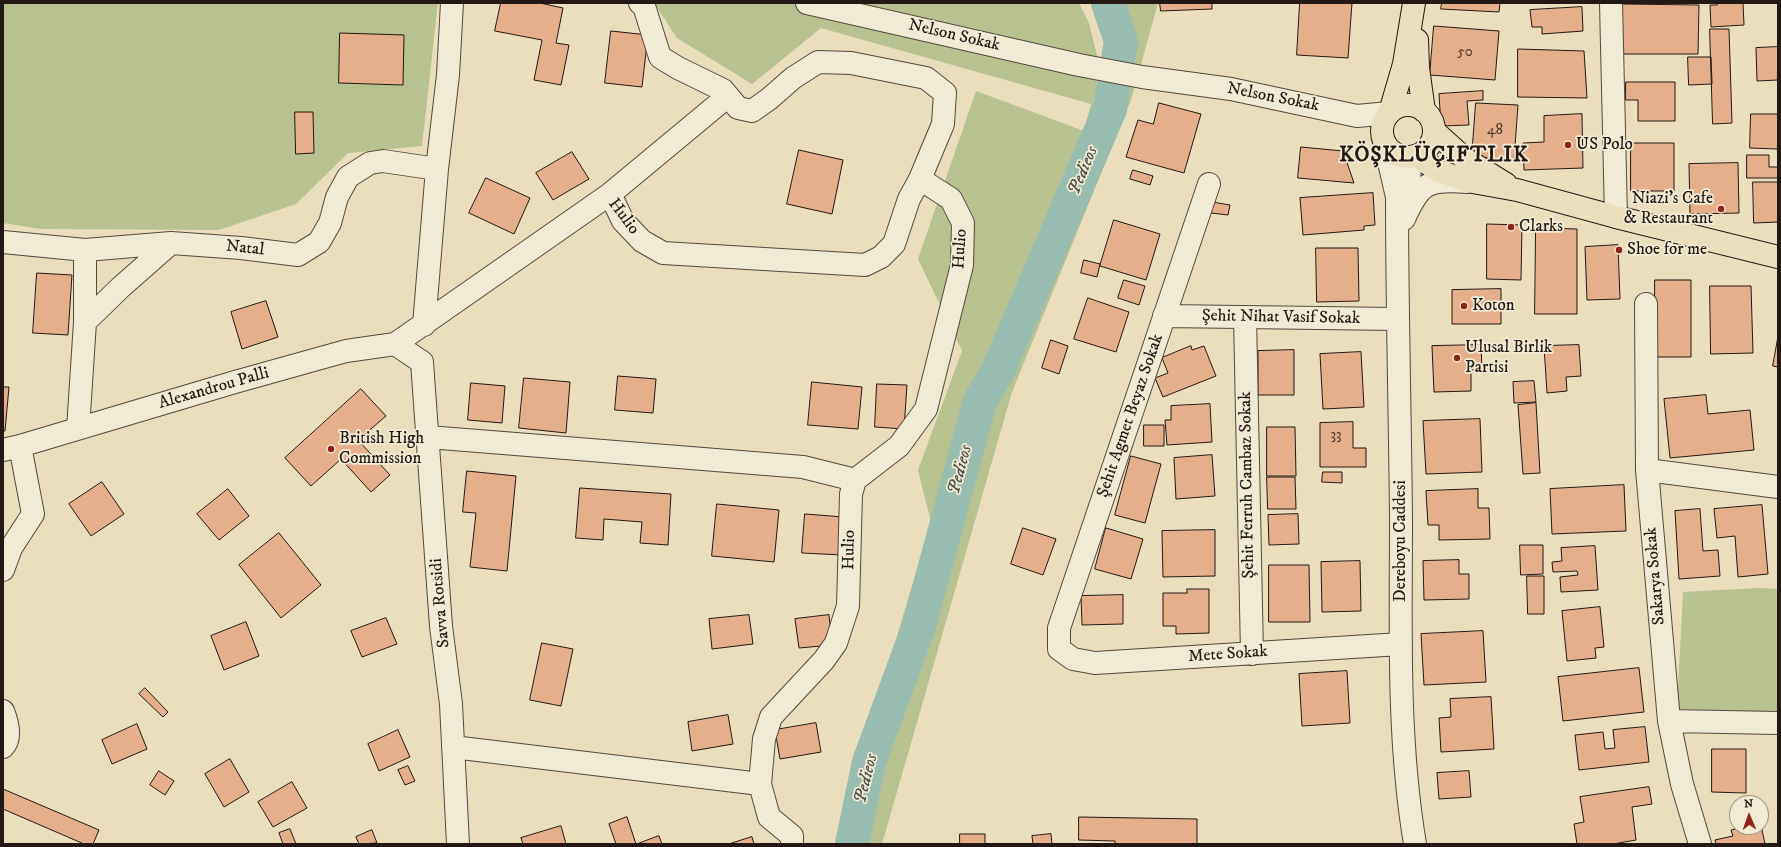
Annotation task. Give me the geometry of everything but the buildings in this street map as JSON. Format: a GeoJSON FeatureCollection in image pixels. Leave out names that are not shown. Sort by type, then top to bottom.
{"type":"FeatureCollection","features":[{"type":"Feature","properties":{"kind":"main road"},"geometry":{"type":"LineString","coordinates":[[1414,3],[1404,64],[1390,112],[1382,125],[1384,142],[1396,155],[1414,157],[1439,171],[1472,182],[1517,190],[1616,217],[1778,257]]}},
{"type":"Feature","properties":{"kind":"main road"},"geometry":{"type":"LineString","coordinates":[[1419,3],[1417,52],[1424,111]]}},
{"type":"Feature","properties":{"kind":"main road"},"geometry":{"type":"LineString","coordinates":[[1390,112],[1401,106],[1413,106],[1424,111],[1433,123],[1433,139],[1429,147],[1424,152],[1414,157]]}},
{"type":"Feature","properties":{"kind":"main road"},"geometry":{"type":"LineString","coordinates":[[1434,131],[1464,158],[1517,190]]}},
{"type":"Feature","properties":{"kind":"street"},"geometry":{"type":"LineString","coordinates":[[424,325],[437,169],[448,75],[452,3]]}},
{"type":"Feature","properties":{"kind":"street"},"geometry":{"type":"LineString","coordinates":[[640,3],[644,6],[660,57],[678,68],[723,90],[738,108],[752,111],[769,99],[793,78],[818,62],[850,63],[926,78],[945,93],[943,124],[920,179]]}},
{"type":"Feature","properties":{"kind":"street","name":"Nelson Sokak"},"geometry":{"type":"LineString","coordinates":[[807,3],[1100,69],[1142,77],[1230,89],[1356,116],[1390,112]]}},
{"type":"Feature","properties":{"kind":"street"},"geometry":{"type":"LineString","coordinates":[[1611,3],[1616,217]]}},
{"type":"Feature","properties":{"kind":"street"},"geometry":{"type":"LineString","coordinates":[[610,194],[728,96]]}},
{"type":"Feature","properties":{"kind":"street","name":"Nelson Sokak"},"geometry":{"type":"LineString","coordinates":[[1356,116],[1384,142]]}},
{"type":"Feature","properties":{"kind":"street","name":"Dereboyu Caddesi"},"geometry":{"type":"LineString","coordinates":[[1384,142],[1397,197],[1400,228],[1397,319],[1400,417],[1403,743],[1409,812],[1415,844]]}},
{"type":"Feature","properties":{"kind":"street","name":"Dereboyu Caddesi"},"geometry":{"type":"LineString","coordinates":[[1400,228],[1414,157]]}},
{"type":"Feature","properties":{"kind":"street","name":"Natal"},"geometry":{"type":"LineString","coordinates":[[3,242],[85,250],[171,243],[241,248],[298,255],[319,242],[330,223],[337,197],[348,177],[370,163],[383,161],[437,169]]}},
{"type":"Feature","properties":{"kind":"street","name":"Hulio"},"geometry":{"type":"LineString","coordinates":[[395,344],[610,194],[623,220],[637,236],[642,241],[663,253],[865,265],[881,257],[894,244],[909,199],[920,179],[951,199],[963,223],[962,265],[926,409],[899,446],[855,480],[851,494],[848,606],[836,643],[824,660],[770,717],[764,738],[760,784],[768,817],[792,836],[792,844]]}},
{"type":"Feature","properties":{"kind":"street"},"geometry":{"type":"LineString","coordinates":[[1400,228],[1413,199],[1422,189],[1431,183],[1445,181],[1472,182]]}},
{"type":"Feature","properties":{"kind":"street","name":"Şehit Agmet Beyaz Sokak"},"geometry":{"type":"LineString","coordinates":[[1059,649],[1059,628],[1209,184]]}},
{"type":"Feature","properties":{"kind":"street"},"geometry":{"type":"LineString","coordinates":[[85,322],[121,287],[171,243]]}},
{"type":"Feature","properties":{"kind":"street"},"geometry":{"type":"LineString","coordinates":[[78,429],[85,322],[85,250]]}},
{"type":"Feature","properties":{"kind":"street","name":"Sakarya Sokak"},"geometry":{"type":"LineString","coordinates":[[1646,304],[1647,470],[1669,721],[1682,784],[1700,844]]}},
{"type":"Feature","properties":{"kind":"street","name":"Şehit Nihat Vasif Sokak"},"geometry":{"type":"LineString","coordinates":[[1164,316],[1397,319]]}},
{"type":"Feature","properties":{"kind":"street","name":"Şehit Ferruh Cambaz Sokak"},"geometry":{"type":"LineString","coordinates":[[1245,317],[1252,654]]}},
{"type":"Feature","properties":{"kind":"street","name":"Alexandrou Palli"},"geometry":{"type":"LineString","coordinates":[[11,448],[338,353],[395,344]]}},
{"type":"Feature","properties":{"kind":"street","name":"Savva Rotsidi"},"geometry":{"type":"LineString","coordinates":[[395,344],[422,362],[441,626],[451,704],[458,844]]}},
{"type":"Feature","properties":{"kind":"street"},"geometry":{"type":"LineString","coordinates":[[428,437],[803,467],[855,480]]}},
{"type":"Feature","properties":{"kind":"street"},"geometry":{"type":"LineString","coordinates":[[3,570],[11,548],[33,514],[11,448]]}},
{"type":"Feature","properties":{"kind":"street"},"geometry":{"type":"LineString","coordinates":[[1647,470],[1778,487]]}},
{"type":"Feature","properties":{"kind":"street","name":"Mete Sokak"},"geometry":{"type":"LineString","coordinates":[[1059,649],[1072,659],[1095,663],[1401,644]]}},
{"type":"Feature","properties":{"kind":"street"},"geometry":{"type":"LineString","coordinates":[[3,711],[8,725],[6,744],[3,747]]}},
{"type":"Feature","properties":{"kind":"street"},"geometry":{"type":"LineString","coordinates":[[1669,721],[1778,723]]}},
{"type":"Feature","properties":{"kind":"street"},"geometry":{"type":"LineString","coordinates":[[453,747],[760,784]]}},
{"type":"Feature","properties":{"kind":"green space"},"geometry":{"type":"Polygon","coordinates":[[[3,3],[438,3],[422,146],[348,153],[296,204],[219,230],[41,229],[3,223],[3,3]]]}},
{"type":"Feature","properties":{"kind":"green space"},"geometry":{"type":"Polygon","coordinates":[[[654,3],[1079,3],[1089,23],[1100,67],[1106,43],[1092,3],[1158,3],[1131,100],[1012,392],[882,844],[842,844],[871,723],[931,522],[918,470],[962,351],[918,259],[976,91],[1084,131],[1091,104],[821,28],[752,84],[677,38],[654,3]]]}},
{"type":"Feature","properties":{"kind":"green space"},"geometry":{"type":"Polygon","coordinates":[[[1759,588],[1778,589],[1778,712],[1677,709],[1683,592],[1759,588]]]}},
{"type":"Feature","properties":{"kind":"waterway","name":"Pedieos"},"geometry":{"type":"LineString","coordinates":[[852,844],[869,762],[919,626],[980,401],[997,373],[1110,109],[1121,41],[1108,3]]}},
{"type":"Feature","properties":{"kind":"place","name":"US Polo"},"geometry":{"type":"Point","coordinates":[1568,145]}},
{"type":"Feature","properties":{"kind":"place","name":"Niazi's Cafe & Restaurant"},"geometry":{"type":"Point","coordinates":[1721,209]}},
{"type":"Feature","properties":{"kind":"place","name":"Clarks"},"geometry":{"type":"Point","coordinates":[1511,227]}},
{"type":"Feature","properties":{"kind":"place","name":"Shoe for me"},"geometry":{"type":"Point","coordinates":[1619,250]}},
{"type":"Feature","properties":{"kind":"place","name":"Koton"},"geometry":{"type":"Point","coordinates":[1464,306]}},
{"type":"Feature","properties":{"kind":"place","name":"Ulusal Birlik Partisi"},"geometry":{"type":"Point","coordinates":[1457,358]}},
{"type":"Feature","properties":{"kind":"place","name":"British High Commission"},"geometry":{"type":"Point","coordinates":[331,449]}},
{"type":"Feature","properties":{"kind":"district","name":"KÖŞKLÜÇIFTLIK"},"geometry":{"type":"Point","coordinates":[1434,157]}}]}
